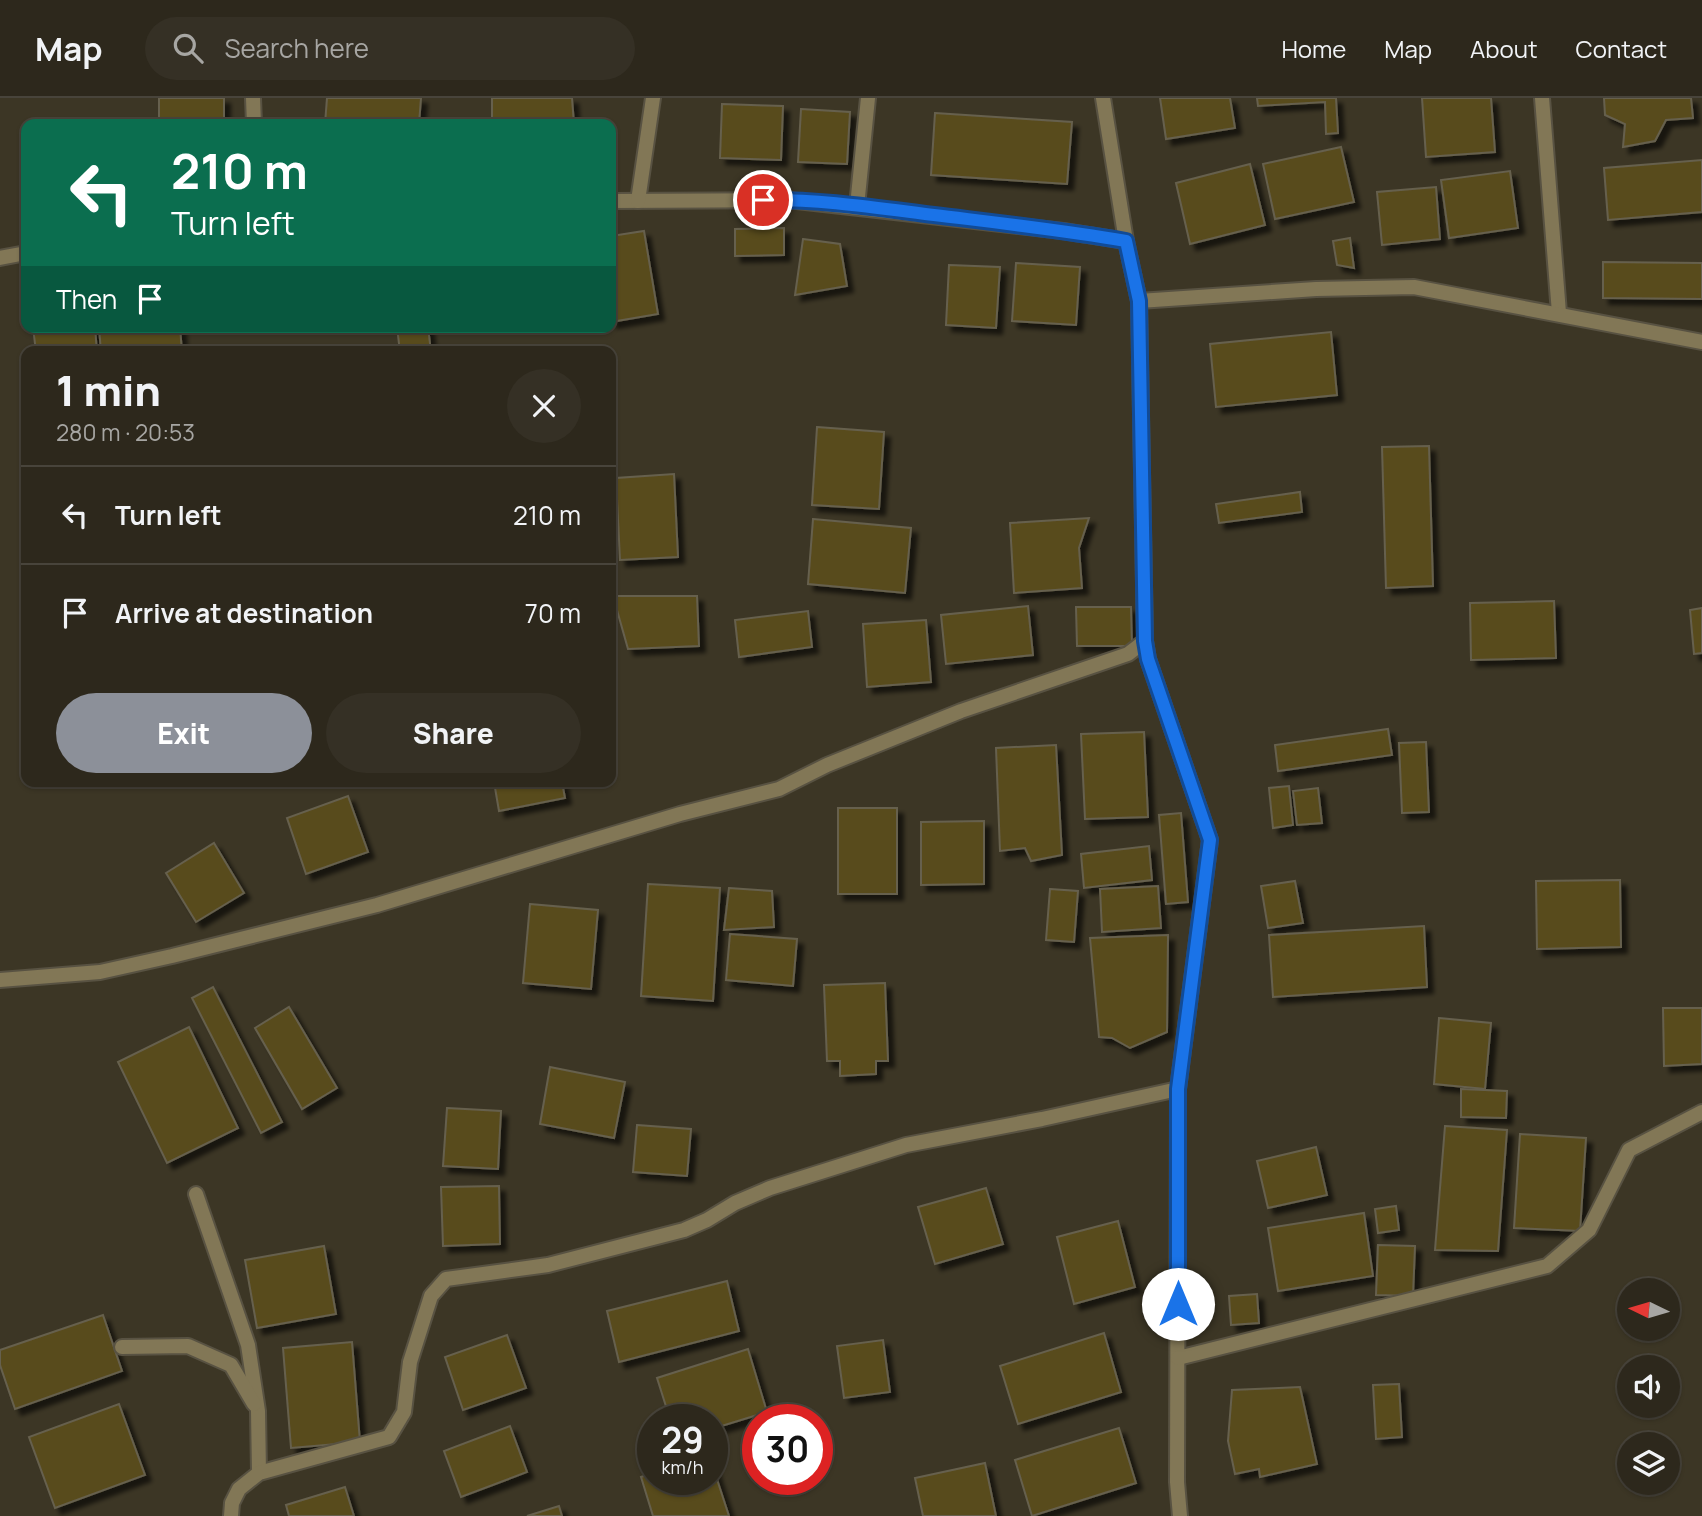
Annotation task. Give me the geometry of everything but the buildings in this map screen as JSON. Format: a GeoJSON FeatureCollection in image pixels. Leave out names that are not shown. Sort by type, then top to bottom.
{"type":"FeatureCollection","features":[{"type":"Feature","properties":{"kind":"street"},"geometry":{"type":"LineString","coordinates":[[253,98],[254,119]]}},
{"type":"Feature","properties":{"kind":"street"},"geometry":{"type":"LineString","coordinates":[[638,201],[653,98]]}},
{"type":"Feature","properties":{"kind":"street"},"geometry":{"type":"LineString","coordinates":[[857,206],[868,98]]}},
{"type":"Feature","properties":{"kind":"street"},"geometry":{"type":"LineString","coordinates":[[1103,98],[1126,241],[1139,301],[1145,641],[1148,659],[1210,840],[1178,1089],[1180,1516]]}},
{"type":"Feature","properties":{"kind":"street"},"geometry":{"type":"LineString","coordinates":[[1542,98],[1559,313]]}},
{"type":"Feature","properties":{"kind":"street"},"geometry":{"type":"LineString","coordinates":[[616,201],[788,200],[857,206],[1126,241]]}},
{"type":"Feature","properties":{"kind":"street"},"geometry":{"type":"LineString","coordinates":[[0,258],[21,254]]}},
{"type":"Feature","properties":{"kind":"street"},"geometry":{"type":"LineString","coordinates":[[1139,301],[1316,289],[1414,287],[1702,342]]}},
{"type":"Feature","properties":{"kind":"street"},"geometry":{"type":"LineString","coordinates":[[0,980],[100,972],[172,956],[377,905],[680,814],[779,789],[827,765],[961,711],[1128,654],[1145,641]]}},
{"type":"Feature","properties":{"kind":"street"},"geometry":{"type":"LineString","coordinates":[[231,1516],[232,1503],[239,1489],[259,1473],[389,1437],[404,1412],[410,1362],[431,1296],[446,1279],[548,1265],[684,1230],[770,1188],[906,1145],[1178,1089]]}},
{"type":"Feature","properties":{"kind":"street"},"geometry":{"type":"LineString","coordinates":[[1178,1358],[1547,1266],[1589,1230],[1629,1150],[1702,1112]]}},
{"type":"Feature","properties":{"kind":"street"},"geometry":{"type":"LineString","coordinates":[[196,1194],[248,1345],[258,1411],[259,1473]]}},
{"type":"Feature","properties":{"kind":"street"},"geometry":{"type":"LineString","coordinates":[[122,1347],[188,1346],[231,1365],[258,1411]]}},
{"type":"Feature","properties":{"kind":"route"},"geometry":{"type":"LineString","coordinates":[[763,200],[857,206],[1126,241],[1139,301],[1145,641],[1148,659],[1210,840],[1178,1089],[1178,1304]]}}]}
